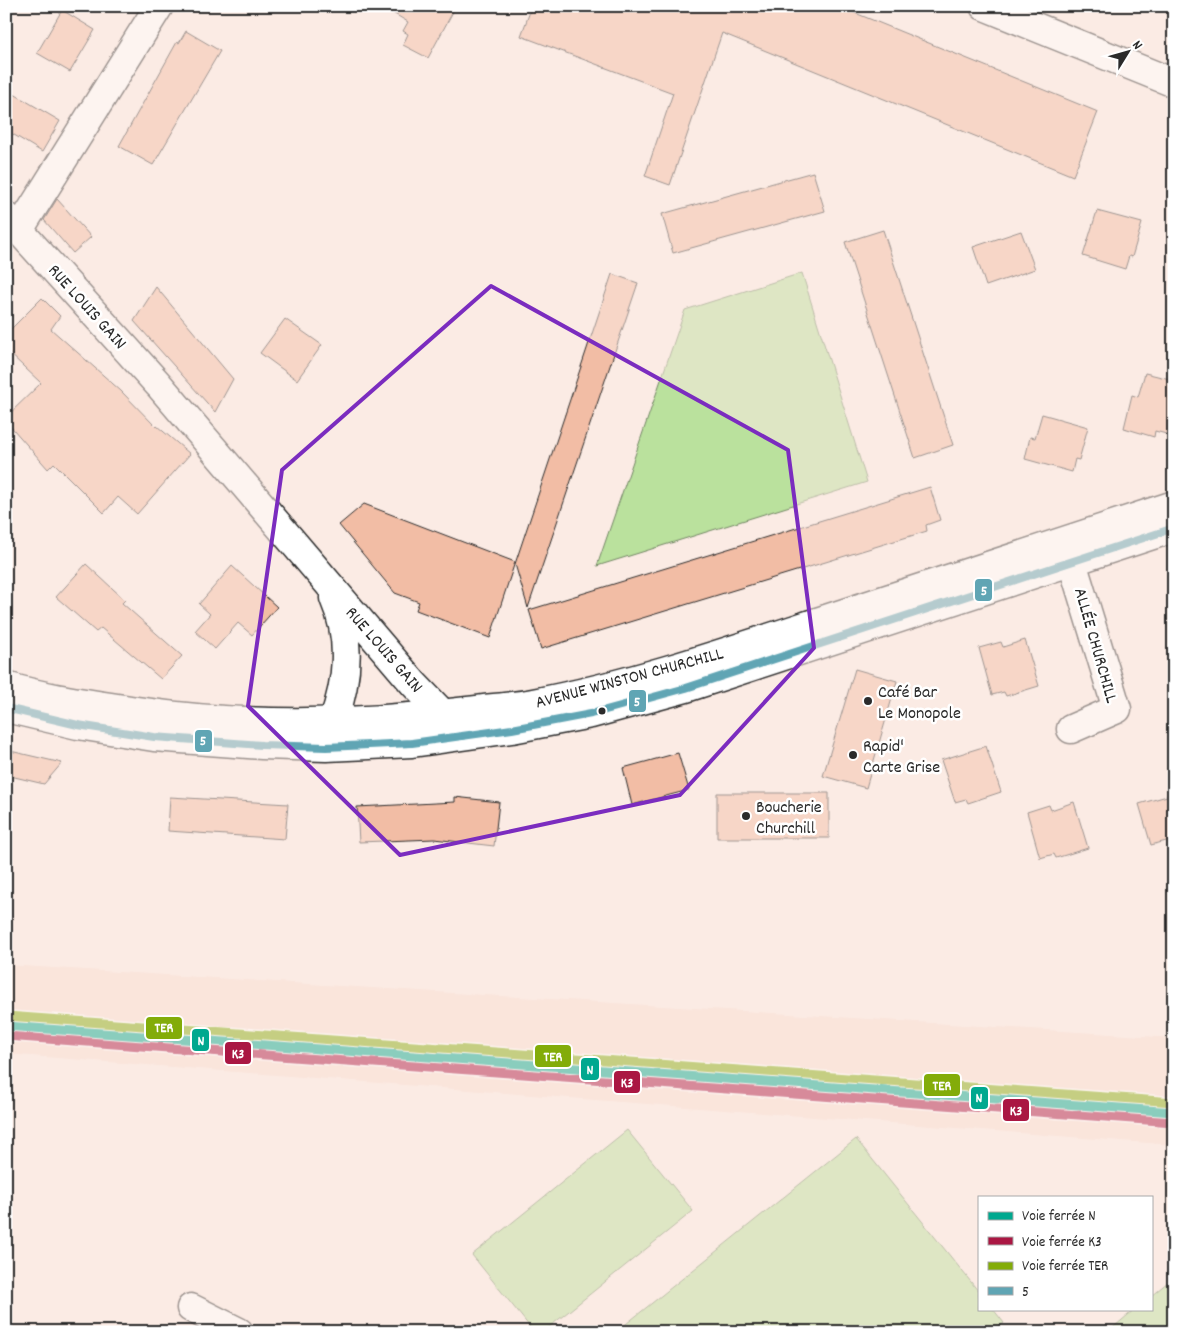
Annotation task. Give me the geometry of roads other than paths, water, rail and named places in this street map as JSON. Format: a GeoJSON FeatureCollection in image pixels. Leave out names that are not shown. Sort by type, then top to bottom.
{"type":"FeatureCollection","features":[{"type":"Feature","properties":{"kind":"main road","name":"RUE LOUIS GAIN"},"geometry":{"type":"LineString","coordinates":[[160,6],[13,223],[159,385],[414,684],[443,714]]}},
{"type":"Feature","properties":{"kind":"main road"},"geometry":{"type":"LineString","coordinates":[[984,6],[1174,83]]}},
{"type":"Feature","properties":{"kind":"main road","name":"AVENUE WINSTON CHURCHILL"},"geometry":{"type":"LineString","coordinates":[[6,686],[81,703],[186,718],[266,723],[398,719],[530,703],[597,689],[749,645],[1174,505]]}},
{"type":"Feature","properties":{"kind":"main road","name":"AVENUE WINSTON CHURCHILL"},"geometry":{"type":"LineString","coordinates":[[6,708],[78,725],[154,737],[262,745],[336,746],[412,743],[550,723],[644,700],[758,665],[1174,528]]}},
{"type":"Feature","properties":{"kind":"main road","name":"ALLÉE CHURCHILL"},"geometry":{"type":"LineString","coordinates":[[1071,728],[1118,709],[1072,562]]}},
{"type":"Feature","properties":{"kind":"main road","name":"RUE LOUIS GAIN"},"geometry":{"type":"LineString","coordinates":[[327,582],[339,610],[345,632],[347,654],[344,682],[333,722]]}},
{"type":"Feature","properties":{"kind":"main road"},"geometry":{"type":"LineString","coordinates":[[191,1308],[239,1332]]}},
{"type":"Feature","properties":{"kind":"rail line","name":"TER"},"geometry":{"type":"LineString","coordinates":[[7,1016],[1174,1102]]}},
{"type":"Feature","properties":{"kind":"rail line","name":"N"},"geometry":{"type":"LineString","coordinates":[[6,1026],[1174,1112]]}},
{"type":"Feature","properties":{"kind":"rail line","name":"K3"},"geometry":{"type":"LineString","coordinates":[[6,1036],[1173,1122]]}},
{"type":"Feature","properties":{"kind":"place","name":"Café Bar Le Monopole"},"geometry":{"type":"Point","coordinates":[868,701]}},
{"type":"Feature","properties":{"kind":"place","name":"Rapid' Carte Grise"},"geometry":{"type":"Point","coordinates":[853,755]}},
{"type":"Feature","properties":{"kind":"place","name":"Boucherie Churchill"},"geometry":{"type":"Point","coordinates":[746,816]}}]}
